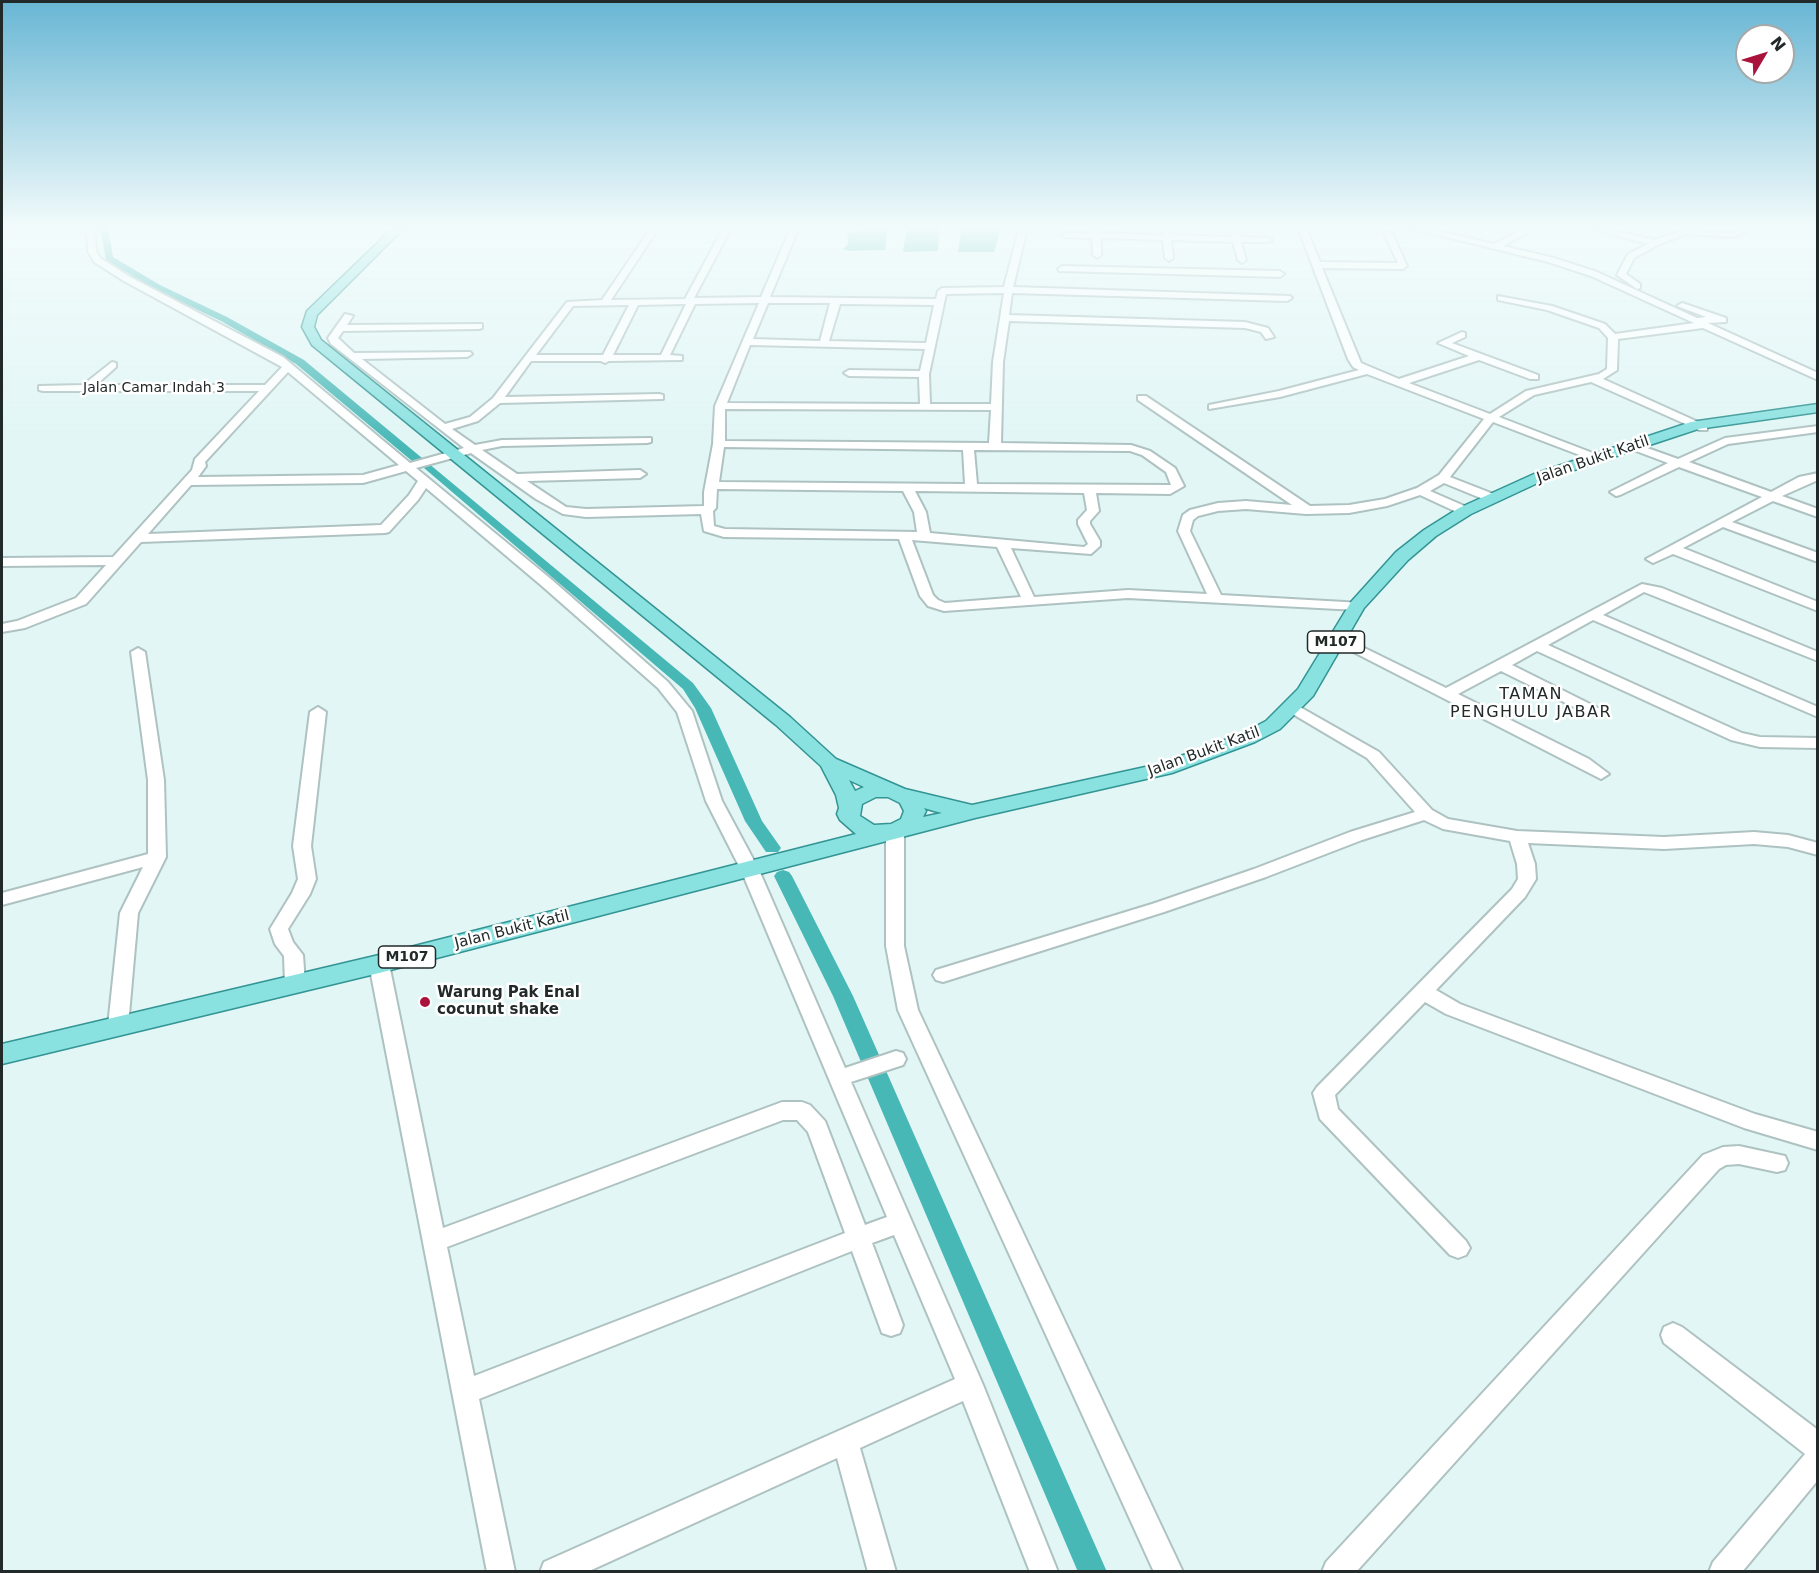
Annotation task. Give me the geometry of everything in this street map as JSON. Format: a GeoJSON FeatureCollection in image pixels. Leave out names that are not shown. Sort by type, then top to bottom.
{"type":"FeatureCollection","features":[{"type":"Feature","properties":{"kind":"main road"},"geometry":{"type":"LineString","coordinates":[[326,298],[308,321],[310,334],[323,349],[783,721],[829,763],[862,780],[909,799],[915,812],[910,823],[895,831]]}},
{"type":"Feature","properties":{"kind":"main road","name":"Jalan Bukit Katil"},"geometry":{"type":"LineString","coordinates":[[975,811],[1165,769],[1248,738],[1273,725],[1306,692],[1357,606],[1402,556],[1430,532],[1464,511],[1539,477],[1594,457],[1693,428],[1816,409]]}},
{"type":"Feature","properties":{"kind":"main road"},"geometry":{"type":"LineString","coordinates":[[829,763],[847,795],[848,810]]}},
{"type":"Feature","properties":{"kind":"main road","name":"M107"},"geometry":{"type":"LineString","coordinates":[[811,853],[826,843],[844,824],[848,810],[861,795],[870,792],[897,793],[942,807],[975,811]]}},
{"type":"Feature","properties":{"kind":"main road","name":"M107"},"geometry":{"type":"LineString","coordinates":[[848,810],[856,826],[864,830],[885,833],[895,831]]}},
{"type":"Feature","properties":{"kind":"main road","name":"M107"},"geometry":{"type":"LineString","coordinates":[[811,853],[975,811]]}},
{"type":"Feature","properties":{"kind":"main road","name":"Jalan Bukit Katil"},"geometry":{"type":"LineString","coordinates":[[2,1053],[379,964],[811,853]]}},
{"type":"Feature","properties":{"kind":"street"},"geometry":{"type":"LineString","coordinates":[[167,298],[271,354],[288,366],[423,482],[547,583],[663,686],[684,711],[704,764],[714,801],[750,870],[970,1385],[1044,1572]]}},
{"type":"Feature","properties":{"kind":"street"},"geometry":{"type":"LineString","coordinates":[[605,302],[607,298]]}},
{"type":"Feature","properties":{"kind":"street"},"geometry":{"type":"LineString","coordinates":[[926,406],[924,374],[941,298]]}},
{"type":"Feature","properties":{"kind":"street"},"geometry":{"type":"LineString","coordinates":[[995,445],[998,362],[1007,298]]}},
{"type":"Feature","properties":{"kind":"street"},"geometry":{"type":"LineString","coordinates":[[1330,298],[1353,359],[1367,371],[1594,457]]}},
{"type":"Feature","properties":{"kind":"street"},"geometry":{"type":"LineString","coordinates":[[1216,599],[1184,531],[1187,518],[1203,510],[1232,505],[1306,510],[1366,507],[1421,491],[1443,477],[1491,418],[1530,393],[1592,378],[1612,370],[1613,338],[1602,326],[1549,308],[1503,298]]}},
{"type":"Feature","properties":{"kind":"street"},"geometry":{"type":"LineString","coordinates":[[1647,298],[1818,377]]}},
{"type":"Feature","properties":{"kind":"street"},"geometry":{"type":"LineString","coordinates":[[1663,298],[1723,320],[1692,320]]}},
{"type":"Feature","properties":{"kind":"street"},"geometry":{"type":"LineString","coordinates":[[765,300],[720,406],[719,444],[710,492],[710,508],[707,510],[708,528],[724,533],[924,536],[1079,551],[1091,549],[1094,542],[1084,524],[1084,520],[1093,511],[1089,489]]}},
{"type":"Feature","properties":{"kind":"street"},"geometry":{"type":"LineString","coordinates":[[444,428],[474,419],[497,400],[570,304],[765,300],[940,302]]}},
{"type":"Feature","properties":{"kind":"street"},"geometry":{"type":"LineString","coordinates":[[824,344],[836,300]]}},
{"type":"Feature","properties":{"kind":"street"},"geometry":{"type":"LineString","coordinates":[[664,358],[690,301]]}},
{"type":"Feature","properties":{"kind":"street"},"geometry":{"type":"LineString","coordinates":[[605,360],[635,302]]}},
{"type":"Feature","properties":{"kind":"street"},"geometry":{"type":"LineString","coordinates":[[348,316],[333,340],[444,428],[563,510],[577,513],[707,510]]}},
{"type":"Feature","properties":{"kind":"street"},"geometry":{"type":"LineString","coordinates":[[1005,318],[1245,324],[1265,330],[1269,338]]}},
{"type":"Feature","properties":{"kind":"street"},"geometry":{"type":"LineString","coordinates":[[1613,338],[1703,325]]}},
{"type":"Feature","properties":{"kind":"street"},"geometry":{"type":"LineString","coordinates":[[339,328],[479,327]]}},
{"type":"Feature","properties":{"kind":"street"},"geometry":{"type":"LineString","coordinates":[[1462,335],[1443,343],[1534,377]]}},
{"type":"Feature","properties":{"kind":"street"},"geometry":{"type":"LineString","coordinates":[[747,342],[931,346]]}},
{"type":"Feature","properties":{"kind":"street"},"geometry":{"type":"LineString","coordinates":[[1756,350],[1769,361],[1818,384]]}},
{"type":"Feature","properties":{"kind":"street"},"geometry":{"type":"LineString","coordinates":[[352,357],[467,354]]}},
{"type":"Feature","properties":{"kind":"street"},"geometry":{"type":"LineString","coordinates":[[1398,383],[1477,357]]}},
{"type":"Feature","properties":{"kind":"street"},"geometry":{"type":"LineString","coordinates":[[528,358],[605,360],[678,358]]}},
{"type":"Feature","properties":{"kind":"street"},"geometry":{"type":"LineString","coordinates":[[87,387],[112,365]]}},
{"type":"Feature","properties":{"kind":"street"},"geometry":{"type":"LineString","coordinates":[[2,628],[20,625],[81,601],[199,468],[199,461],[288,366]]}},
{"type":"Feature","properties":{"kind":"street"},"geometry":{"type":"LineString","coordinates":[[1213,407],[1280,394],[1367,371]]}},
{"type":"Feature","properties":{"kind":"street"},"geometry":{"type":"LineString","coordinates":[[849,373],[924,374]]}},
{"type":"Feature","properties":{"kind":"street"},"geometry":{"type":"LineString","coordinates":[[1592,378],[1693,428]]}},
{"type":"Feature","properties":{"kind":"street","name":"Jalan Camar Indah 3"},"geometry":{"type":"LineString","coordinates":[[43,388],[266,388]]}},
{"type":"Feature","properties":{"kind":"street"},"geometry":{"type":"LineString","coordinates":[[497,400],[658,397]]}},
{"type":"Feature","properties":{"kind":"street"},"geometry":{"type":"LineString","coordinates":[[1142,399],[1306,510]]}},
{"type":"Feature","properties":{"kind":"street"},"geometry":{"type":"LineString","coordinates":[[720,406],[998,407]]}},
{"type":"Feature","properties":{"kind":"street"},"geometry":{"type":"LineString","coordinates":[[1616,492],[1725,441],[1818,429]]}},
{"type":"Feature","properties":{"kind":"street"},"geometry":{"type":"LineString","coordinates":[[187,481],[363,479],[472,448],[511,442],[646,440]]}},
{"type":"Feature","properties":{"kind":"street"},"geometry":{"type":"LineString","coordinates":[[713,485],[1170,490],[1178,486],[1171,470],[1136,449],[995,445],[719,444]]}},
{"type":"Feature","properties":{"kind":"street"},"geometry":{"type":"LineString","coordinates":[[969,446],[971,488]]}},
{"type":"Feature","properties":{"kind":"street"},"geometry":{"type":"LineString","coordinates":[[1632,446],[1818,513]]}},
{"type":"Feature","properties":{"kind":"street"},"geometry":{"type":"LineString","coordinates":[[514,478],[640,474]]}},
{"type":"Feature","properties":{"kind":"street"},"geometry":{"type":"LineString","coordinates":[[1653,559],[1803,480],[1818,476]]}},
{"type":"Feature","properties":{"kind":"street"},"geometry":{"type":"LineString","coordinates":[[1443,477],[1492,498]]}},
{"type":"Feature","properties":{"kind":"street"},"geometry":{"type":"LineString","coordinates":[[138,538],[386,530],[414,497],[423,482]]}},
{"type":"Feature","properties":{"kind":"street"},"geometry":{"type":"LineString","coordinates":[[907,487],[920,512],[924,536]]}},
{"type":"Feature","properties":{"kind":"street"},"geometry":{"type":"LineString","coordinates":[[1421,491],[1464,511]]}},
{"type":"Feature","properties":{"kind":"street"},"geometry":{"type":"LineString","coordinates":[[1723,523],[1818,558]]}},
{"type":"Feature","properties":{"kind":"street"},"geometry":{"type":"LineString","coordinates":[[904,536],[927,596],[933,603],[951,607],[1128,594],[1357,606]]}},
{"type":"Feature","properties":{"kind":"street"},"geometry":{"type":"LineString","coordinates":[[1002,543],[1030,602]]}},
{"type":"Feature","properties":{"kind":"street"},"geometry":{"type":"LineString","coordinates":[[1673,549],[1818,607]]}},
{"type":"Feature","properties":{"kind":"street"},"geometry":{"type":"LineString","coordinates":[[2,562],[117,561]]}},
{"type":"Feature","properties":{"kind":"street"},"geometry":{"type":"LineString","coordinates":[[1445,695],[1642,588],[1648,588],[1818,657]]}},
{"type":"Feature","properties":{"kind":"street"},"geometry":{"type":"LineString","coordinates":[[1592,615],[1818,714]]}},
{"type":"Feature","properties":{"kind":"street"},"geometry":{"type":"LineString","coordinates":[[1337,640],[1583,762],[1601,774]]}},
{"type":"Feature","properties":{"kind":"street"},"geometry":{"type":"LineString","coordinates":[[1537,645],[1737,737],[1760,742],[1818,743]]}},
{"type":"Feature","properties":{"kind":"street"},"geometry":{"type":"LineString","coordinates":[[118,1026],[129,913],[157,857],[156,780],[138,652]]}},
{"type":"Feature","properties":{"kind":"street"},"geometry":{"type":"LineString","coordinates":[[1501,665],[1595,712]]}},
{"type":"Feature","properties":{"kind":"street"},"geometry":{"type":"LineString","coordinates":[[1291,707],[1373,755],[1426,814],[1443,824],[1517,837],[1664,843],[1754,838],[1788,841],[1818,849]]}},
{"type":"Feature","properties":{"kind":"street"},"geometry":{"type":"LineString","coordinates":[[295,984],[293,955],[284,944],[279,929],[291,912],[307,879],[303,846],[318,712]]}},
{"type":"Feature","properties":{"kind":"street"},"geometry":{"type":"LineString","coordinates":[[943,975],[1158,908],[1260,873],[1356,836],[1426,814]]}},
{"type":"Feature","properties":{"kind":"street"},"geometry":{"type":"LineString","coordinates":[[895,831],[895,946],[908,1010],[1169,1572]]}},
{"type":"Feature","properties":{"kind":"street"},"geometry":{"type":"LineString","coordinates":[[1458,1248],[1328,1113],[1324,1094],[1519,893],[1527,879],[1526,864],[1517,837]]}},
{"type":"Feature","properties":{"kind":"street"},"geometry":{"type":"LineString","coordinates":[[2,899],[157,857]]}},
{"type":"Feature","properties":{"kind":"street"},"geometry":{"type":"LineString","coordinates":[[379,964],[501,1572]]}},
{"type":"Feature","properties":{"kind":"street"},"geometry":{"type":"LineString","coordinates":[[1424,992],[1453,1009],[1752,1122],[1818,1141]]}},
{"type":"Feature","properties":{"kind":"street"},"geometry":{"type":"LineString","coordinates":[[838,1078],[896,1059]]}},
{"type":"Feature","properties":{"kind":"street"},"geometry":{"type":"LineString","coordinates":[[435,1241],[782,1111],[802,1111],[817,1127],[891,1325]]}},
{"type":"Feature","properties":{"kind":"street"},"geometry":{"type":"LineString","coordinates":[[1336,1572],[1710,1162],[1723,1156],[1739,1155],[1777,1163]]}},
{"type":"Feature","properties":{"kind":"street"},"geometry":{"type":"LineString","coordinates":[[465,1392],[900,1222]]}},
{"type":"Feature","properties":{"kind":"street"},"geometry":{"type":"LineString","coordinates":[[1673,1335],[1818,1447]]}},
{"type":"Feature","properties":{"kind":"street"},"geometry":{"type":"LineString","coordinates":[[554,1572],[970,1385]]}},
{"type":"Feature","properties":{"kind":"street"},"geometry":{"type":"LineString","coordinates":[[845,1440],[882,1572]]}},
{"type":"Feature","properties":{"kind":"street"},"geometry":{"type":"LineString","coordinates":[[1723,1572],[1818,1460]]}},
{"type":"Feature","properties":{"kind":"waterway"},"geometry":{"type":"LineString","coordinates":[[181,298],[224,319],[300,362],[416,459]]}},
{"type":"Feature","properties":{"kind":"waterway"},"geometry":{"type":"LineString","coordinates":[[422,463],[688,686],[703,708],[754,821],[772,848]]}},
{"type":"Feature","properties":{"kind":"waterway"},"geometry":{"type":"LineString","coordinates":[[783,876],[843,996],[1093,1572]]}},
{"type":"Feature","properties":{"kind":"place","name":"Warung Pak Enal cocunut shake"},"geometry":{"type":"Point","coordinates":[425,1002]}},
{"type":"Feature","properties":{"kind":"district","name":"TAMAN PENGHULU JABAR"},"geometry":{"type":"Point","coordinates":[1531,704]}}]}
